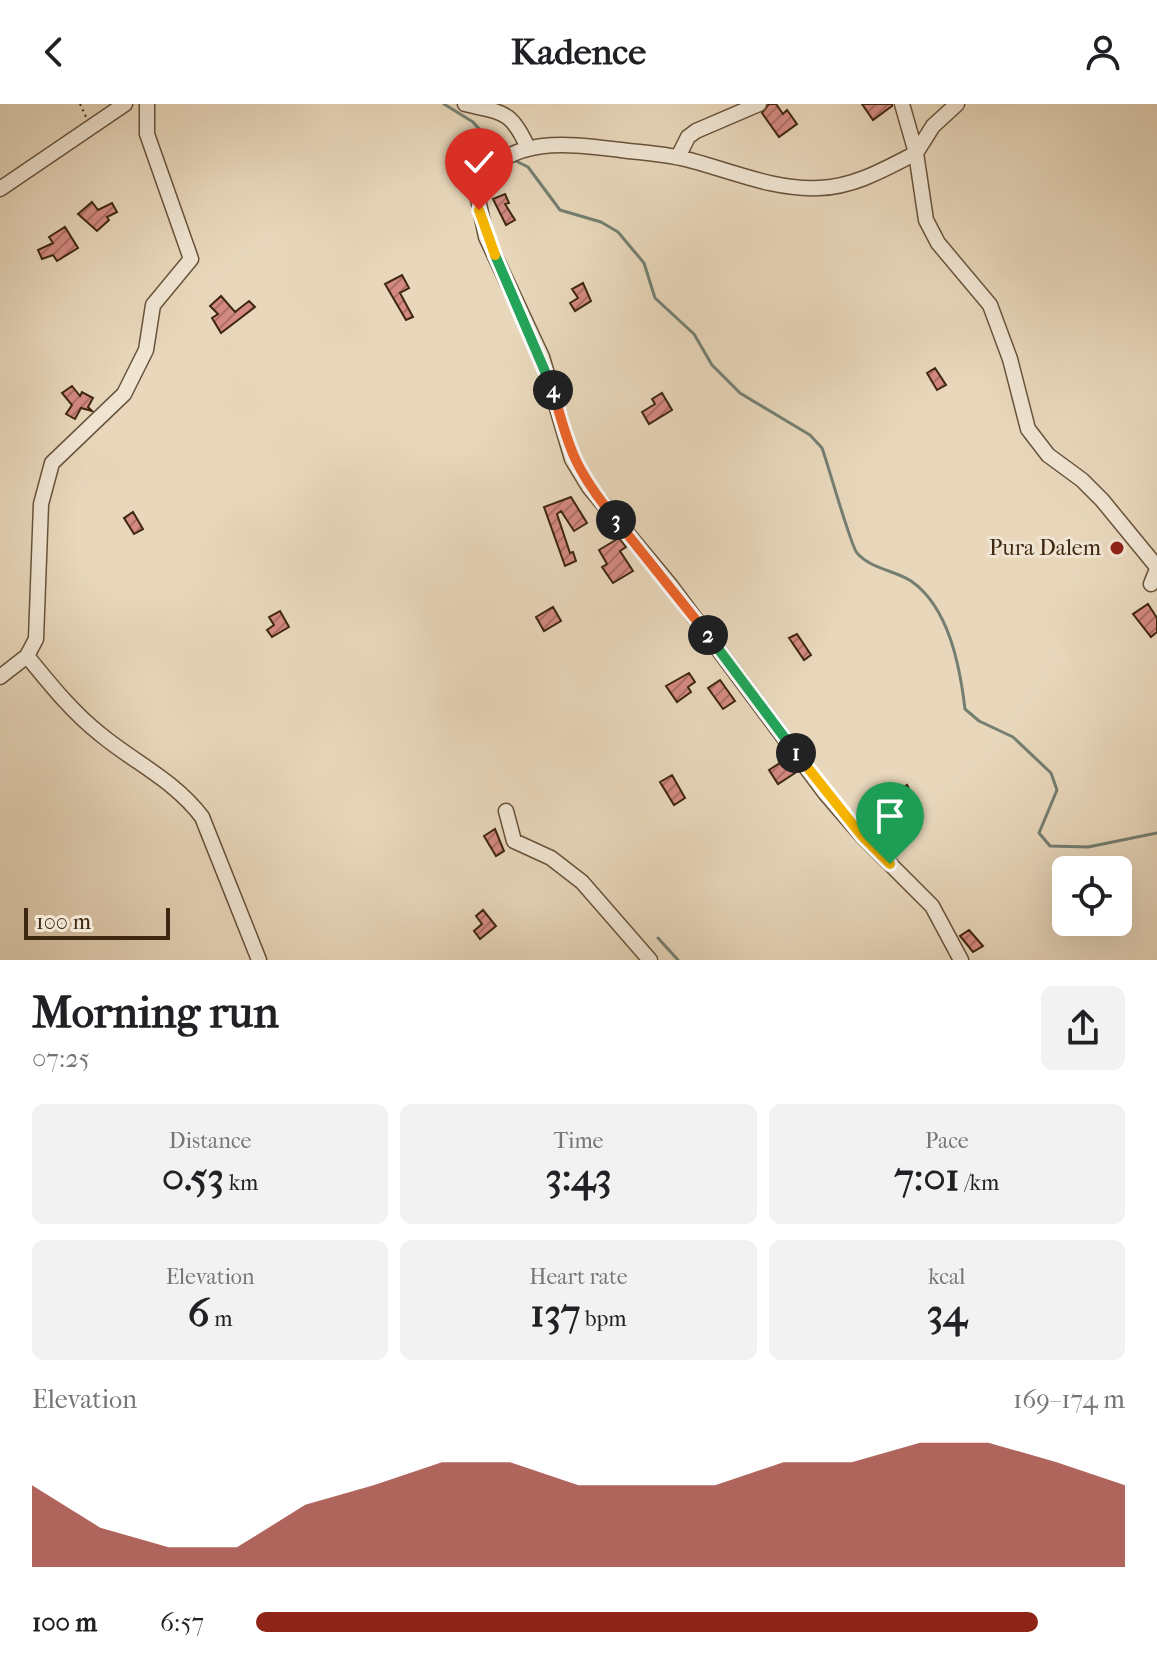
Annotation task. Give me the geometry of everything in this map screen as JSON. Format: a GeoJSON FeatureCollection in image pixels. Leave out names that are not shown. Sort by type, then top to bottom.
{"type":"FeatureCollection","features":[{"type":"Feature","properties":{"kind":"street"},"geometry":{"type":"LineString","coordinates":[[0,189],[125,104]]}},
{"type":"Feature","properties":{"kind":"street"},"geometry":{"type":"LineString","coordinates":[[0,677],[27,656],[36,639],[41,504],[52,463],[124,394],[146,350],[153,305],[190,265],[191,259],[147,134],[147,104]]}},
{"type":"Feature","properties":{"kind":"street"},"geometry":{"type":"LineString","coordinates":[[465,104],[503,111],[517,124],[528,148]]}},
{"type":"Feature","properties":{"kind":"street"},"geometry":{"type":"LineString","coordinates":[[678,157],[688,137],[696,131],[759,104]]}},
{"type":"Feature","properties":{"kind":"street"},"geometry":{"type":"LineString","coordinates":[[902,104],[916,153],[926,220],[938,243],[990,305],[1010,359],[1028,429],[1048,455],[1082,480],[1102,500],[1157,568],[1151,584]]}},
{"type":"Feature","properties":{"kind":"street"},"geometry":{"type":"LineString","coordinates":[[957,104],[933,126],[916,153],[861,180],[822,188],[783,186],[678,157],[563,145],[528,148],[508,155],[484,174],[477,188],[486,237],[542,357],[572,459],[589,487],[671,586],[825,793],[862,836],[932,906],[961,960]]}},
{"type":"Feature","properties":{"kind":"street"},"geometry":{"type":"LineString","coordinates":[[27,656],[66,703],[99,733],[162,775],[195,807],[208,830],[259,960]]}},
{"type":"Feature","properties":{"kind":"street"},"geometry":{"type":"LineString","coordinates":[[506,811],[514,841],[551,858],[582,882],[650,960]]}},
{"type":"Feature","properties":{"kind":"building"},"geometry":{"type":"Polygon","coordinates":[[[769,104],[776,104],[783,114],[787,110],[797,124],[779,137],[762,113],[769,104]]]}},
{"type":"Feature","properties":{"kind":"building"},"geometry":{"type":"Polygon","coordinates":[[[862,104],[892,104],[892,106],[873,120],[862,104]]]}},
{"type":"Feature","properties":{"kind":"building"},"geometry":{"type":"Polygon","coordinates":[[[505,194],[509,203],[505,204],[515,220],[506,225],[493,199],[505,194]]]}},
{"type":"Feature","properties":{"kind":"building"},"geometry":{"type":"Polygon","coordinates":[[[92,202],[98,210],[112,203],[117,212],[107,217],[109,220],[97,231],[78,214],[92,202]]]}},
{"type":"Feature","properties":{"kind":"building"},"geometry":{"type":"Polygon","coordinates":[[[65,227],[78,248],[57,261],[53,255],[42,259],[38,250],[53,243],[49,237],[65,227]]]}},
{"type":"Feature","properties":{"kind":"building"},"geometry":{"type":"Polygon","coordinates":[[[402,275],[409,288],[400,293],[413,317],[406,320],[385,284],[402,275]]]}},
{"type":"Feature","properties":{"kind":"building"},"geometry":{"type":"Polygon","coordinates":[[[583,283],[591,301],[575,311],[570,303],[578,298],[572,289],[583,283]]]}},
{"type":"Feature","properties":{"kind":"building"},"geometry":{"type":"Polygon","coordinates":[[[221,296],[235,312],[249,301],[255,307],[221,333],[212,318],[218,314],[210,306],[221,296]]]}},
{"type":"Feature","properties":{"kind":"building"},"geometry":{"type":"Polygon","coordinates":[[[935,368],[946,385],[937,390],[927,373],[935,368]]]}},
{"type":"Feature","properties":{"kind":"building"},"geometry":{"type":"Polygon","coordinates":[[[72,386],[80,396],[82,392],[93,398],[88,407],[92,411],[81,408],[75,419],[66,414],[72,405],[62,393],[72,386]]]}},
{"type":"Feature","properties":{"kind":"building"},"geometry":{"type":"Polygon","coordinates":[[[662,393],[672,410],[649,424],[642,412],[655,404],[652,399],[662,393]]]}},
{"type":"Feature","properties":{"kind":"building"},"geometry":{"type":"Polygon","coordinates":[[[571,497],[587,523],[574,531],[561,511],[557,514],[570,553],[573,552],[576,561],[565,566],[544,507],[571,497]]]}},
{"type":"Feature","properties":{"kind":"building"},"geometry":{"type":"Polygon","coordinates":[[[133,512],[143,529],[134,534],[124,518],[133,512]]]}},
{"type":"Feature","properties":{"kind":"building"},"geometry":{"type":"Polygon","coordinates":[[[619,538],[626,547],[620,551],[633,571],[613,583],[602,567],[607,564],[599,550],[619,538]]]}},
{"type":"Feature","properties":{"kind":"building"},"geometry":{"type":"Polygon","coordinates":[[[1148,604],[1157,618],[1157,632],[1151,637],[1133,614],[1148,604]]]}},
{"type":"Feature","properties":{"kind":"building"},"geometry":{"type":"Polygon","coordinates":[[[553,607],[561,621],[544,631],[536,617],[553,607]]]}},
{"type":"Feature","properties":{"kind":"building"},"geometry":{"type":"Polygon","coordinates":[[[280,611],[289,627],[272,637],[267,630],[274,625],[269,617],[280,611]]]}},
{"type":"Feature","properties":{"kind":"building"},"geometry":{"type":"Polygon","coordinates":[[[797,634],[811,655],[804,660],[789,638],[797,634]]]}},
{"type":"Feature","properties":{"kind":"building"},"geometry":{"type":"Polygon","coordinates":[[[689,673],[695,682],[688,687],[691,692],[677,702],[666,686],[689,673]]]}},
{"type":"Feature","properties":{"kind":"building"},"geometry":{"type":"Polygon","coordinates":[[[720,680],[735,701],[723,709],[708,688],[720,680]]]}},
{"type":"Feature","properties":{"kind":"building"},"geometry":{"type":"Polygon","coordinates":[[[786,759],[795,773],[778,784],[769,770],[786,759]]]}},
{"type":"Feature","properties":{"kind":"building"},"geometry":{"type":"Polygon","coordinates":[[[672,775],[685,798],[674,805],[660,782],[672,775]]]}},
{"type":"Feature","properties":{"kind":"building"},"geometry":{"type":"Polygon","coordinates":[[[907,785],[921,812],[912,818],[894,794],[907,785]]]}},
{"type":"Feature","properties":{"kind":"building"},"geometry":{"type":"Polygon","coordinates":[[[495,829],[504,851],[496,856],[484,836],[495,829]]]}},
{"type":"Feature","properties":{"kind":"building"},"geometry":{"type":"Polygon","coordinates":[[[483,910],[496,926],[480,939],[474,931],[482,924],[476,916],[483,910]]]}},
{"type":"Feature","properties":{"kind":"building"},"geometry":{"type":"Polygon","coordinates":[[[969,930],[983,946],[973,952],[960,936],[969,930]]]}},
{"type":"Feature","properties":{"kind":"waterway"},"geometry":{"type":"LineString","coordinates":[[444,104],[473,122],[500,153]]}},
{"type":"Feature","properties":{"kind":"waterway"},"geometry":{"type":"LineString","coordinates":[[514,160],[528,167],[560,210],[601,222],[618,232],[644,263],[655,298],[694,334],[712,365],[740,393],[810,435],[822,448],[857,553],[869,563],[911,581],[935,606],[956,657],[965,709],[979,721],[1013,737],[1051,773],[1057,790],[1039,833],[1050,846],[1088,847],[1157,833]]}},
{"type":"Feature","properties":{"kind":"waterway"},"geometry":{"type":"LineString","coordinates":[[658,938],[678,960]]}},
{"type":"Feature","properties":{"kind":"place","name":"Pura Dalem"},"geometry":{"type":"Point","coordinates":[1117,548]}},
{"type":"Feature","properties":{"kind":"route"},"geometry":{"type":"LineString","coordinates":[[479,210],[486,237],[542,357],[572,459],[589,487],[671,586],[825,793],[890,864]]}}]}
